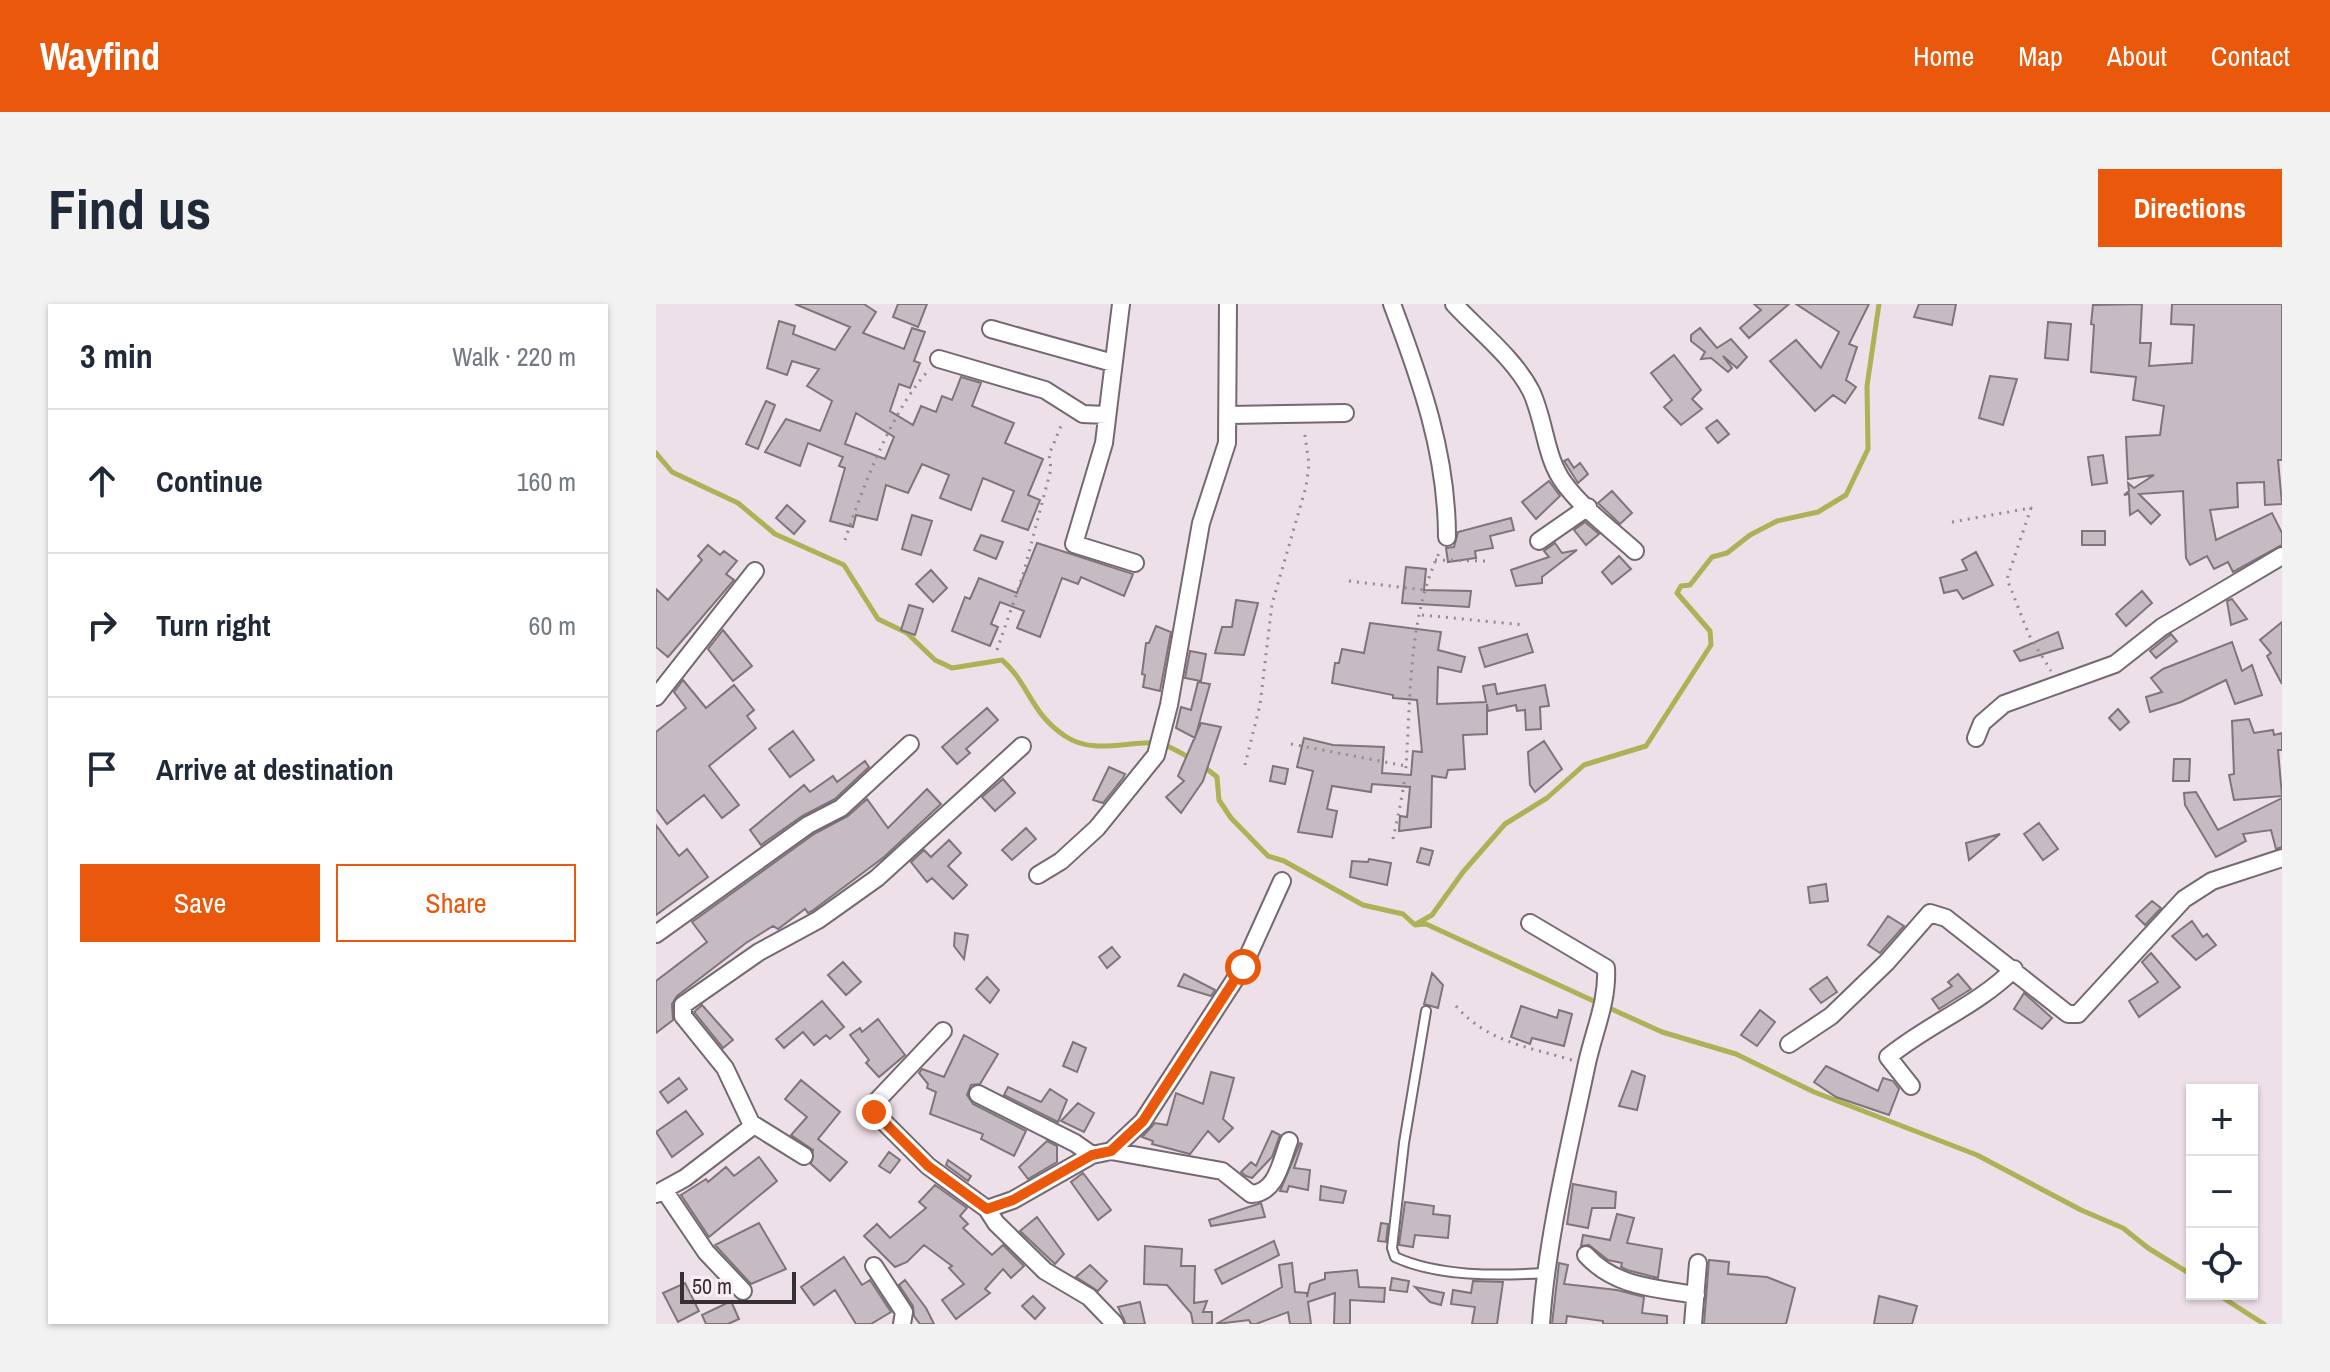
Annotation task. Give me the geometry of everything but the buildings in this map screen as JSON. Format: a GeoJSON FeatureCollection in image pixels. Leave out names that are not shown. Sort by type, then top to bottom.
{"type":"FeatureCollection","features":[{"type":"Feature","properties":{"kind":"street"},"geometry":{"type":"LineString","coordinates":[[1121,304],[1104,443],[1074,544],[1135,563]]}},
{"type":"Feature","properties":{"kind":"street"},"geometry":{"type":"LineString","coordinates":[[1038,875],[1061,861],[1097,828],[1158,747],[1201,523],[1227,443],[1228,304]]}},
{"type":"Feature","properties":{"kind":"street"},"geometry":{"type":"LineString","coordinates":[[1392,304],[1436,431],[1447,496],[1447,537]]}},
{"type":"Feature","properties":{"kind":"street"},"geometry":{"type":"LineString","coordinates":[[1454,304],[1523,379],[1563,483],[1635,551]]}},
{"type":"Feature","properties":{"kind":"street"},"geometry":{"type":"LineString","coordinates":[[991,329],[1113,363]]}},
{"type":"Feature","properties":{"kind":"street"},"geometry":{"type":"LineString","coordinates":[[939,359],[1045,390],[1083,414],[1107,415]]}},
{"type":"Feature","properties":{"kind":"street"},"geometry":{"type":"LineString","coordinates":[[1229,415],[1345,413]]}},
{"type":"Feature","properties":{"kind":"street"},"geometry":{"type":"LineString","coordinates":[[1539,541],[1588,507]]}},
{"type":"Feature","properties":{"kind":"street"},"geometry":{"type":"LineString","coordinates":[[1976,738],[1982,723],[2004,704],[2115,664],[2162,627],[2282,556]]}},
{"type":"Feature","properties":{"kind":"street"},"geometry":{"type":"LineString","coordinates":[[656,697],[755,571]]}},
{"type":"Feature","properties":{"kind":"street"},"geometry":{"type":"LineString","coordinates":[[656,934],[808,825],[841,808],[910,744]]}},
{"type":"Feature","properties":{"kind":"street"},"geometry":{"type":"LineString","coordinates":[[804,1156],[751,1123],[725,1068],[683,1016],[683,1005],[759,952],[818,920],[877,878],[1022,746]]}},
{"type":"Feature","properties":{"kind":"street"},"geometry":{"type":"LineString","coordinates":[[1789,1044],[1831,1016],[1887,962],[1930,913],[1946,918],[2068,1014],[2078,1014],[2184,899],[2212,881],[2282,858]]}},
{"type":"Feature","properties":{"kind":"street"},"geometry":{"type":"LineString","coordinates":[[1111,1151],[1143,1121],[1243,967],[1282,881]]}},
{"type":"Feature","properties":{"kind":"street"},"geometry":{"type":"LineString","coordinates":[[1530,923],[1606,968],[1603,1006],[1587,1065],[1546,1273],[1541,1324]]}},
{"type":"Feature","properties":{"kind":"street"},"geometry":{"type":"LineString","coordinates":[[1911,1086],[1888,1057],[1919,1032],[1990,992],[2014,969]]}},
{"type":"Feature","properties":{"kind":"street"},"geometry":{"type":"LineString","coordinates":[[943,1031],[872,1106],[928,1166],[987,1209],[996,1223],[1045,1271],[1089,1297],[1115,1324]]}},
{"type":"Feature","properties":{"kind":"street"},"geometry":{"type":"LineString","coordinates":[[978,1094],[1075,1143],[1092,1155]]}},
{"type":"Feature","properties":{"kind":"street"},"geometry":{"type":"LineString","coordinates":[[743,1291],[706,1252],[660,1192],[685,1178],[749,1129],[751,1123]]}},
{"type":"Feature","properties":{"kind":"street"},"geometry":{"type":"LineString","coordinates":[[987,1209],[1013,1200],[1092,1155],[1111,1151],[1222,1171],[1251,1194],[1271,1186],[1289,1141]]}},
{"type":"Feature","properties":{"kind":"street"},"geometry":{"type":"LineString","coordinates":[[1586,1255],[1602,1272],[1616,1280],[1696,1295]]}},
{"type":"Feature","properties":{"kind":"street"},"geometry":{"type":"LineString","coordinates":[[1693,1324],[1698,1263]]}},
{"type":"Feature","properties":{"kind":"street"},"geometry":{"type":"LineString","coordinates":[[874,1266],[904,1312],[902,1324]]}},
{"type":"Feature","properties":{"kind":"lane"},"geometry":{"type":"LineString","coordinates":[[1426,1011],[1404,1143],[1392,1248],[1395,1257],[1415,1266],[1510,1276],[1546,1273]]}},
{"type":"Feature","properties":{"kind":"path"},"geometry":{"type":"LineString","coordinates":[[845,540],[871,471],[910,394],[939,359]]}},
{"type":"Feature","properties":{"kind":"path"},"geometry":{"type":"LineString","coordinates":[[997,650],[1023,575],[1051,469],[1049,455],[1069,406]]}},
{"type":"Feature","properties":{"kind":"path"},"geometry":{"type":"LineString","coordinates":[[1245,765],[1260,705],[1272,604],[1306,487],[1309,464],[1303,439],[1305,414]]}},
{"type":"Feature","properties":{"kind":"path"},"geometry":{"type":"LineString","coordinates":[[1952,522],[2031,508],[2007,579],[2029,635],[2059,685]]}},
{"type":"Feature","properties":{"kind":"path"},"geometry":{"type":"LineString","coordinates":[[1393,839],[1406,766],[1409,681],[1424,590],[1447,537]]}},
{"type":"Feature","properties":{"kind":"path"},"geometry":{"type":"LineString","coordinates":[[1435,560],[1485,561]]}},
{"type":"Feature","properties":{"kind":"path"},"geometry":{"type":"LineString","coordinates":[[1349,581],[1424,590]]}},
{"type":"Feature","properties":{"kind":"path"},"geometry":{"type":"LineString","coordinates":[[1422,615],[1524,625]]}},
{"type":"Feature","properties":{"kind":"path"},"geometry":{"type":"LineString","coordinates":[[1291,744],[1406,766]]}},
{"type":"Feature","properties":{"kind":"path"},"geometry":{"type":"LineString","coordinates":[[1456,1006],[1470,1022],[1509,1044],[1587,1065]]}},
{"type":"Feature","properties":{"kind":"waterway"},"geometry":{"type":"LineString","coordinates":[[1416,924],[1432,915],[1463,872],[1505,824],[1547,798],[1584,765],[1646,746],[1711,645],[1710,631],[1677,593],[1681,586],[1690,585],[1712,557],[1727,553],[1750,535],[1777,521],[1818,512],[1846,495],[1868,449],[1867,386],[1879,304]]}},
{"type":"Feature","properties":{"kind":"waterway"},"geometry":{"type":"LineString","coordinates":[[656,453],[672,472],[738,503],[775,534],[844,565],[878,619],[907,633],[935,660],[952,668],[1002,660],[1018,678],[1044,718],[1065,736],[1076,742],[1098,746],[1160,744],[1190,758]]}},
{"type":"Feature","properties":{"kind":"waterway"},"geometry":{"type":"LineString","coordinates":[[1202,765],[1217,777],[1219,800],[1231,818],[1268,856],[1284,861],[1363,905],[1403,914],[1415,925],[1426,924],[1598,1003]]}},
{"type":"Feature","properties":{"kind":"waterway"},"geometry":{"type":"LineString","coordinates":[[1607,1007],[1662,1032],[1736,1054],[1814,1092],[1977,1155],[2081,1210],[2123,1228],[2186,1271]]}},
{"type":"Feature","properties":{"kind":"waterway"},"geometry":{"type":"LineString","coordinates":[[2226,1300],[2264,1324]]}},
{"type":"Feature","properties":{"kind":"route"},"geometry":{"type":"LineString","coordinates":[[874,1112],[928,1166],[987,1209],[1013,1200],[1092,1155],[1111,1151],[1143,1121],[1243,967]]}}]}
